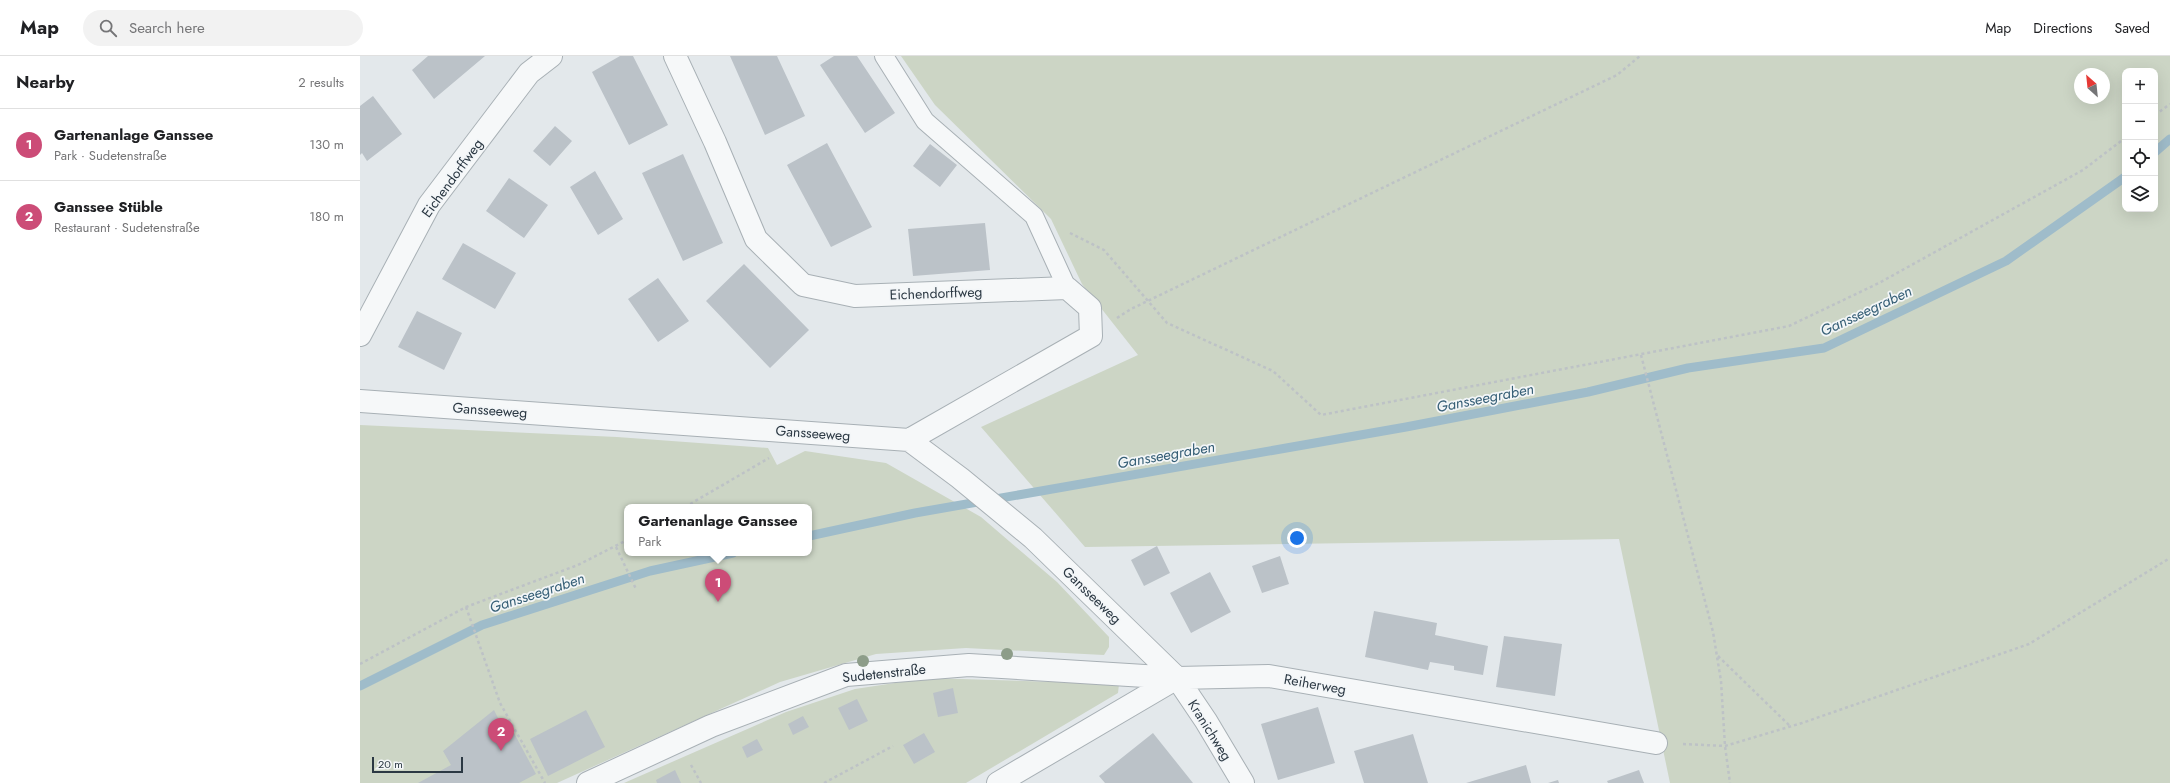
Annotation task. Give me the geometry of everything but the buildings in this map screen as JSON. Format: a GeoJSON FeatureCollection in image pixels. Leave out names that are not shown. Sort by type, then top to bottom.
{"type":"FeatureCollection","features":[{"type":"Feature","properties":{"kind":"street","name":"Eichendorffweg"},"geometry":{"type":"LineString","coordinates":[[360,334],[429,205],[530,74],[551,56]]}},
{"type":"Feature","properties":{"kind":"street","name":"Eichendorffweg"},"geometry":{"type":"LineString","coordinates":[[675,56],[715,142],[756,239],[803,285],[855,296],[1067,288]]}},
{"type":"Feature","properties":{"kind":"street"},"geometry":{"type":"LineString","coordinates":[[909,440],[1091,336],[1090,308],[1067,288]]}},
{"type":"Feature","properties":{"kind":"street","name":"Gansseeweg"},"geometry":{"type":"LineString","coordinates":[[360,401],[909,440],[960,478],[1033,538],[1177,678]]}},
{"type":"Feature","properties":{"kind":"street","name":"Sudetenstraße"},"geometry":{"type":"LineString","coordinates":[[588,783],[711,726],[846,675],[970,665],[1177,678]]}},
{"type":"Feature","properties":{"kind":"street","name":"Reiherweg"},"geometry":{"type":"LineString","coordinates":[[998,783],[1177,678],[1269,676],[1656,743]]}},
{"type":"Feature","properties":{"kind":"street","name":"Kranichweg"},"geometry":{"type":"LineString","coordinates":[[1177,678],[1206,721],[1243,783]]}},
{"type":"Feature","properties":{"kind":"lane"},"geometry":{"type":"LineString","coordinates":[[884,56],[925,121],[1034,216],[1067,288]]}},
{"type":"Feature","properties":{"kind":"path"},"geometry":{"type":"LineString","coordinates":[[1091,336],[1131,309],[1149,302],[1617,74],[1640,56]]}},
{"type":"Feature","properties":{"kind":"path"},"geometry":{"type":"LineString","coordinates":[[2158,113],[2170,104]]}},
{"type":"Feature","properties":{"kind":"path"},"geometry":{"type":"LineString","coordinates":[[1034,216],[1104,250],[1168,323],[1273,371],[1321,415],[1789,326],[1879,283],[2070,178],[2122,140]]}},
{"type":"Feature","properties":{"kind":"path"},"geometry":{"type":"LineString","coordinates":[[1641,355],[1713,632],[1722,681],[1725,746],[1730,783]]}},
{"type":"Feature","properties":{"kind":"path"},"geometry":{"type":"LineString","coordinates":[[690,504],[773,456],[804,432]]}},
{"type":"Feature","properties":{"kind":"path"},"geometry":{"type":"LineString","coordinates":[[360,664],[466,607],[578,565],[624,542]]}},
{"type":"Feature","properties":{"kind":"path"},"geometry":{"type":"LineString","coordinates":[[616,547],[636,589]]}},
{"type":"Feature","properties":{"kind":"path"},"geometry":{"type":"LineString","coordinates":[[1656,743],[1725,746],[1791,727],[2029,644],[2170,558]]}},
{"type":"Feature","properties":{"kind":"path"},"geometry":{"type":"LineString","coordinates":[[466,607],[500,703],[544,783]]}},
{"type":"Feature","properties":{"kind":"path"},"geometry":{"type":"LineString","coordinates":[[1717,656],[1791,727]]}},
{"type":"Feature","properties":{"kind":"path"},"geometry":{"type":"LineString","coordinates":[[824,783],[893,746]]}},
{"type":"Feature","properties":{"kind":"green space"},"geometry":{"type":"Polygon","coordinates":[[[901,56],[2170,56],[2170,783],[1670,783],[1619,539],[1085,547],[981,427],[1138,355],[1082,284],[1051,219],[935,105],[901,56]]]}},
{"type":"Feature","properties":{"kind":"green space"},"geometry":{"type":"Polygon","coordinates":[[[360,425],[617,437],[768,448],[777,465],[805,451],[886,463],[981,517],[1057,582],[1109,637],[1109,647],[1104,655],[966,648],[876,654],[780,682],[557,783],[360,783],[360,425]]]}},
{"type":"Feature","properties":{"kind":"green space"},"geometry":{"type":"Polygon","coordinates":[[[928,678],[1119,684],[1118,693],[966,783],[624,783],[786,712],[855,689],[928,678]]]}},
{"type":"Feature","properties":{"kind":"waterway","name":"Gansseegraben"},"geometry":{"type":"LineString","coordinates":[[2158,149],[2170,139]]}},
{"type":"Feature","properties":{"kind":"waterway","name":"Gansseegraben"},"geometry":{"type":"LineString","coordinates":[[812,535],[915,513],[1406,427],[1588,392],[1688,368],[1824,348],[2006,261],[2122,179]]}},
{"type":"Feature","properties":{"kind":"waterway","name":"Gansseegraben"},"geometry":{"type":"LineString","coordinates":[[360,686],[482,625],[650,571],[719,556]]}},
{"type":"Feature","properties":{"kind":"place","name":"Gartenanlage Ganssee"},"geometry":{"type":"Point","coordinates":[718,602]}},
{"type":"Feature","properties":{"kind":"place","name":"Ganssee Stüble"},"geometry":{"type":"Point","coordinates":[501,751]}}]}
